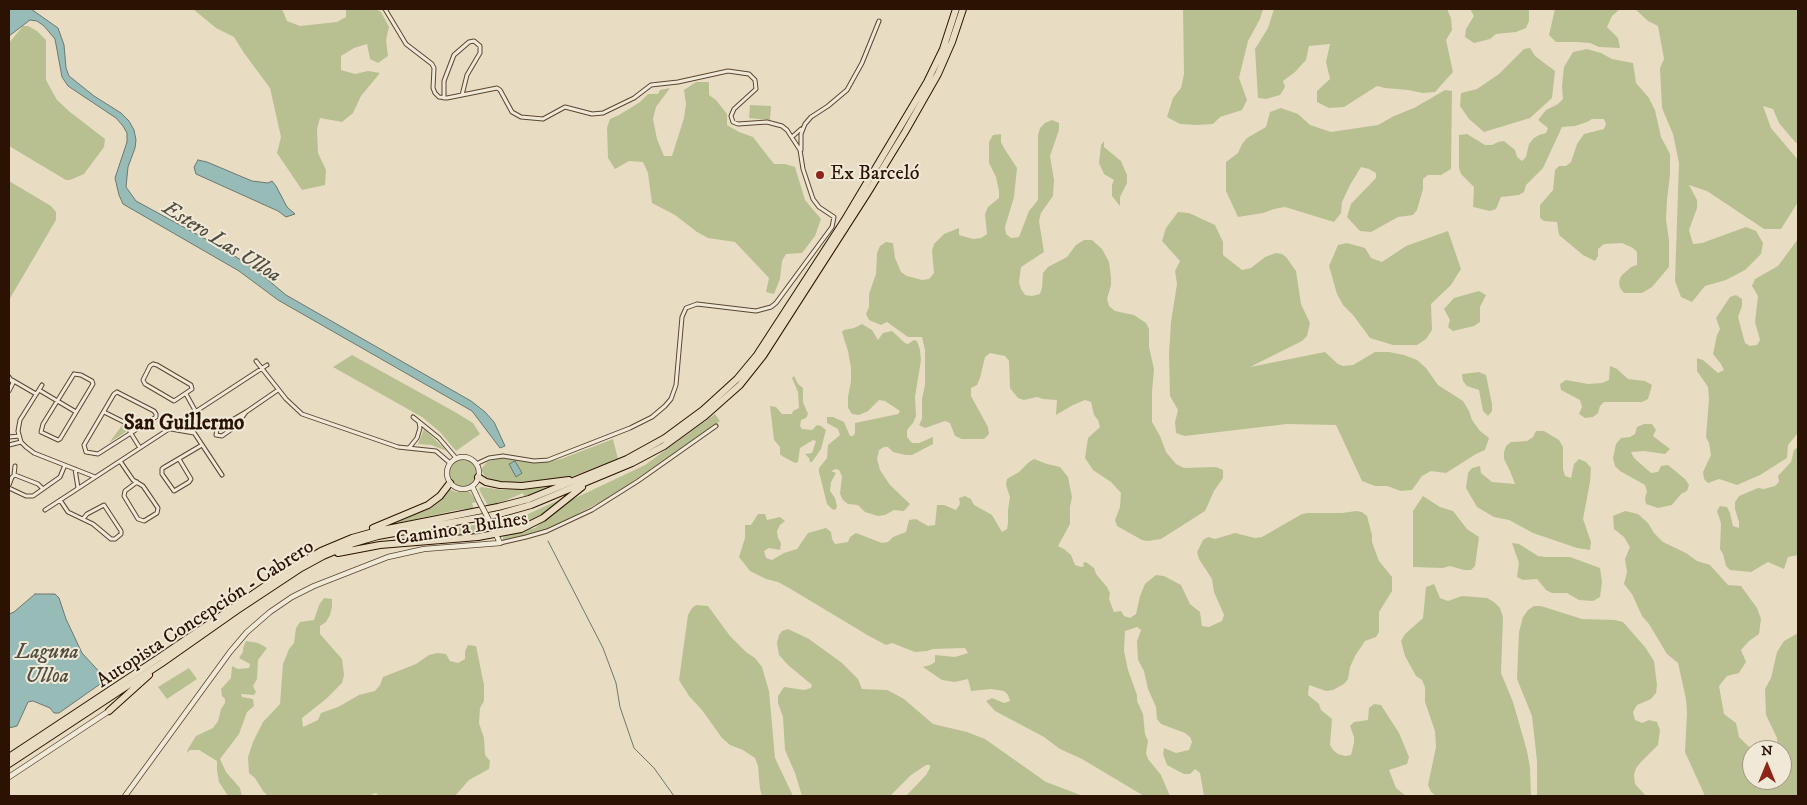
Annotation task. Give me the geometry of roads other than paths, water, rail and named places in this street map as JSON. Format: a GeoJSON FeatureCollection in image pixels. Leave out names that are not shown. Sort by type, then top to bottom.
{"type":"FeatureCollection","features":[{"type":"Feature","properties":{"kind":"highway","name":"Autopista Concepción - Cabrero"},"geometry":{"type":"LineString","coordinates":[[9,757],[298,563],[321,550],[352,538],[385,529],[514,503],[582,478],[627,459],[676,430],[723,393],[762,348],[844,221],[912,110],[940,54],[956,9]]}},
{"type":"Feature","properties":{"kind":"highway","name":"Autopista Concepción - Cabrero"},"geometry":{"type":"LineString","coordinates":[[9,764],[162,663],[236,611],[308,564],[331,552],[362,541],[516,510],[591,481],[636,461],[679,436],[723,401],[756,366],[905,132],[943,64],[963,9]]}},
{"type":"Feature","properties":{"kind":"highway"},"geometry":{"type":"LineString","coordinates":[[478,477],[496,485],[522,486],[582,478]]}},
{"type":"Feature","properties":{"kind":"highway"},"geometry":{"type":"LineString","coordinates":[[308,564],[340,553],[372,546],[478,538],[520,529],[538,521],[591,481]]}},
{"type":"Feature","properties":{"kind":"highway"},"geometry":{"type":"LineString","coordinates":[[352,538],[428,505],[440,496],[450,483]]}},
{"type":"Feature","properties":{"kind":"highway"},"geometry":{"type":"LineString","coordinates":[[109,711],[162,663]]}},
{"type":"Feature","properties":{"kind":"street"},"geometry":{"type":"LineString","coordinates":[[385,9],[406,44],[432,64],[434,68],[433,88],[435,93],[444,98],[497,88],[500,90],[509,108],[516,115],[539,120],[547,118],[565,107],[592,114],[603,113],[634,98],[651,85],[678,82],[728,71],[739,72],[749,74],[755,80],[756,86],[754,91],[734,109],[731,116],[732,122],[738,124],[772,123],[785,128],[801,153]]}},
{"type":"Feature","properties":{"kind":"street"},"geometry":{"type":"LineString","coordinates":[[792,137],[803,128],[811,117],[847,90],[862,63],[879,21]]}},
{"type":"Feature","properties":{"kind":"street"},"geometry":{"type":"LineString","coordinates":[[444,98],[444,81],[452,58],[458,50],[469,42],[474,41],[480,46],[480,53],[469,70],[462,95]]}},
{"type":"Feature","properties":{"kind":"street"},"geometry":{"type":"LineString","coordinates":[[476,464],[489,458],[503,456],[543,461],[652,417],[670,399],[678,378],[682,317],[686,308],[697,304],[756,311],[771,307],[776,303],[834,222],[832,215],[818,207],[813,199],[803,169],[801,153],[803,128]]}},
{"type":"Feature","properties":{"kind":"street"},"geometry":{"type":"LineString","coordinates":[[256,361],[292,406],[306,416],[394,446],[436,451],[450,463]]}},
{"type":"Feature","properties":{"kind":"street"},"geometry":{"type":"LineString","coordinates":[[157,364],[192,384],[192,389],[186,394],[173,401],[145,384],[143,380],[150,366],[157,364]]}},
{"type":"Feature","properties":{"kind":"street"},"geometry":{"type":"LineString","coordinates":[[45,510],[267,365]]}},
{"type":"Feature","properties":{"kind":"street"},"geometry":{"type":"LineString","coordinates":[[74,374],[81,375],[92,381],[93,384],[58,440],[40,432],[58,401],[74,374]]}},
{"type":"Feature","properties":{"kind":"street"},"geometry":{"type":"LineString","coordinates":[[9,391],[12,384],[10,379]]}},
{"type":"Feature","properties":{"kind":"street"},"geometry":{"type":"LineString","coordinates":[[10,379],[36,394]]}},
{"type":"Feature","properties":{"kind":"street"},"geometry":{"type":"LineString","coordinates":[[42,385],[20,420],[19,436],[22,442],[31,452],[96,477]]}},
{"type":"Feature","properties":{"kind":"street"},"geometry":{"type":"LineString","coordinates":[[39,390],[76,412]]}},
{"type":"Feature","properties":{"kind":"street"},"geometry":{"type":"LineString","coordinates":[[246,412],[236,426],[222,436],[216,435],[217,429],[278,390]]}},
{"type":"Feature","properties":{"kind":"street"},"geometry":{"type":"LineString","coordinates":[[117,392],[155,412],[156,417],[98,454],[86,452],[84,445],[104,412],[117,392]]}},
{"type":"Feature","properties":{"kind":"street"},"geometry":{"type":"LineString","coordinates":[[186,394],[196,412]]}},
{"type":"Feature","properties":{"kind":"street"},"geometry":{"type":"LineString","coordinates":[[104,412],[126,423],[140,448]]}},
{"type":"Feature","properties":{"kind":"street"},"geometry":{"type":"LineString","coordinates":[[189,416],[189,425],[222,475]]}},
{"type":"Feature","properties":{"kind":"street"},"geometry":{"type":"LineString","coordinates":[[413,418],[439,438],[456,458]]}},
{"type":"Feature","properties":{"kind":"street"},"geometry":{"type":"LineString","coordinates":[[409,449],[417,438],[420,428],[419,422]]}},
{"type":"Feature","properties":{"kind":"street","name":"Camino a Bulnes"},"geometry":{"type":"LineString","coordinates":[[125,796],[247,632],[270,612],[292,597],[356,568],[400,554],[437,547],[500,543],[526,538],[547,531],[592,510],[632,485],[716,426]]}},
{"type":"Feature","properties":{"kind":"street"},"geometry":{"type":"LineString","coordinates":[[170,429],[194,433]]}},
{"type":"Feature","properties":{"kind":"street"},"geometry":{"type":"LineString","coordinates":[[9,437],[19,436]]}},
{"type":"Feature","properties":{"kind":"street"},"geometry":{"type":"LineString","coordinates":[[9,445],[22,442]]}},
{"type":"Feature","properties":{"kind":"street"},"geometry":{"type":"LineString","coordinates":[[179,459],[191,479],[190,482],[174,491],[162,474],[163,468],[202,445]]}},
{"type":"Feature","properties":{"kind":"street"},"geometry":{"type":"LineString","coordinates":[[456,458],[469,458],[476,464],[479,472],[472,486],[460,489],[450,483],[446,473],[450,463],[456,458]]}},
{"type":"Feature","properties":{"kind":"street"},"geometry":{"type":"LineString","coordinates":[[120,461],[133,480],[137,482],[143,486],[158,508],[157,513],[144,521],[138,519],[124,496],[126,490],[137,482]]}},
{"type":"Feature","properties":{"kind":"street"},"geometry":{"type":"LineString","coordinates":[[15,466],[14,475],[9,486],[30,497],[60,477],[65,465]]}},
{"type":"Feature","properties":{"kind":"street"},"geometry":{"type":"LineString","coordinates":[[74,469],[78,488]]}},
{"type":"Feature","properties":{"kind":"street"},"geometry":{"type":"LineString","coordinates":[[14,475],[38,484],[43,489]]}},
{"type":"Feature","properties":{"kind":"street"},"geometry":{"type":"LineString","coordinates":[[472,486],[500,543]]}},
{"type":"Feature","properties":{"kind":"street"},"geometry":{"type":"LineString","coordinates":[[60,500],[68,512],[102,530],[111,539],[115,539],[121,534],[121,530],[104,505],[87,514],[83,519]]}},
{"type":"Feature","properties":{"kind":"street"},"geometry":{"type":"LineString","coordinates":[[9,777],[109,711]]}},
{"type":"Feature","properties":{"kind":"water"},"geometry":{"type":"Polygon","coordinates":[[[9,9],[31,9],[58,28],[64,45],[66,68],[69,76],[94,96],[121,113],[129,121],[134,130],[136,140],[128,167],[126,187],[136,201],[222,248],[255,269],[286,295],[471,401],[494,422],[505,446],[500,448],[472,411],[278,300],[239,271],[123,204],[115,178],[127,142],[127,133],[123,126],[116,118],[68,86],[62,77],[55,39],[44,26],[37,21],[30,20],[9,36],[9,9]]]}},
{"type":"Feature","properties":{"kind":"water"},"geometry":{"type":"Polygon","coordinates":[[[198,160],[252,181],[268,183],[272,181],[287,207],[295,214],[286,217],[278,211],[196,174],[194,167],[198,160]]]}},
{"type":"Feature","properties":{"kind":"water"},"geometry":{"type":"Polygon","coordinates":[[[515,461],[522,473],[516,477],[509,464],[515,461]]]}},
{"type":"Feature","properties":{"kind":"water","name":"Laguna Ulloa"},"geometry":{"type":"Polygon","coordinates":[[[35,594],[55,594],[59,598],[66,619],[82,653],[105,678],[103,682],[59,713],[54,713],[50,708],[33,701],[28,702],[17,726],[9,728],[9,614],[35,594]]]}},
{"type":"Feature","properties":{"kind":"waterway"},"geometry":{"type":"LineString","coordinates":[[548,541],[603,648],[616,683],[620,707],[634,748],[654,768],[674,796]]}},
{"type":"Feature","properties":{"kind":"place","name":"Ex Barceló"},"geometry":{"type":"Point","coordinates":[820,175]}},
{"type":"Feature","properties":{"kind":"district","name":"San Guillermo"},"geometry":{"type":"Point","coordinates":[184,425]}},
{"type":"Feature","properties":{"kind":"water label","name":"Estero Las Ulloa"},"geometry":{"type":"Point","coordinates":[221,243]}}]}
